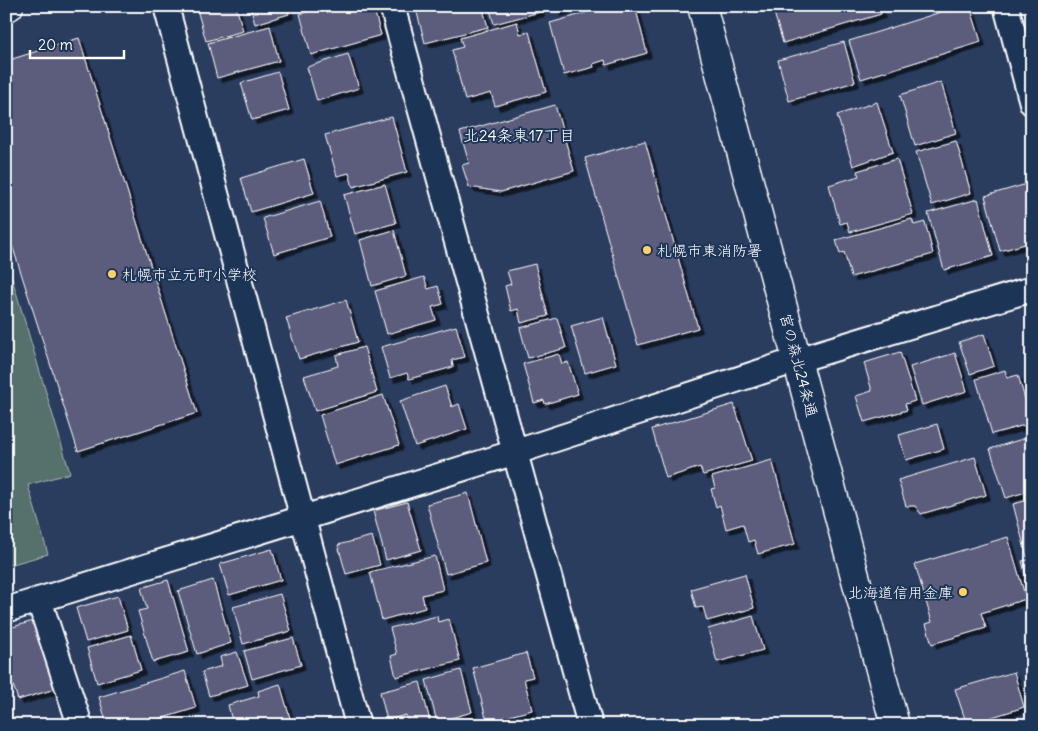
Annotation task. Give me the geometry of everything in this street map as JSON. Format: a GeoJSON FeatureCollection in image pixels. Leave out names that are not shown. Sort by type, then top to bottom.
{"type":"FeatureCollection","features":[{"type":"Feature","properties":{"kind":"street"},"geometry":{"type":"LineString","coordinates":[[166,6],[358,725]]}},
{"type":"Feature","properties":{"kind":"street"},"geometry":{"type":"LineString","coordinates":[[392,6],[590,725]]}},
{"type":"Feature","properties":{"kind":"street","name":"宮の森北24条通"},"geometry":{"type":"LineString","coordinates":[[702,6],[895,725]]}},
{"type":"Feature","properties":{"kind":"street"},"geometry":{"type":"LineString","coordinates":[[1006,6],[1032,103]]}},
{"type":"Feature","properties":{"kind":"street"},"geometry":{"type":"LineString","coordinates":[[6,610],[516,452],[797,360],[1032,289]]}},
{"type":"Feature","properties":{"kind":"street"},"geometry":{"type":"LineString","coordinates":[[39,600],[80,725]]}},
{"type":"Feature","properties":{"kind":"green space"},"geometry":{"type":"Polygon","coordinates":[[[6,258],[70,473],[28,485],[48,554],[6,566],[6,258]]]}},
{"type":"Feature","properties":{"kind":"building"},"geometry":{"type":"Polygon","coordinates":[[[196,6],[236,6],[243,31],[206,41],[196,6]]]}},
{"type":"Feature","properties":{"kind":"building"},"geometry":{"type":"Polygon","coordinates":[[[250,6],[287,6],[289,14],[255,24],[250,6]]]}},
{"type":"Feature","properties":{"kind":"building"},"geometry":{"type":"Polygon","coordinates":[[[326,6],[373,6],[381,35],[311,55],[300,14],[326,6]]]}},
{"type":"Feature","properties":{"kind":"building"},"geometry":{"type":"Polygon","coordinates":[[[426,6],[454,6],[454,9],[465,6],[482,6],[488,27],[425,43],[416,9],[426,6]]]}},
{"type":"Feature","properties":{"kind":"building"},"geometry":{"type":"Polygon","coordinates":[[[489,6],[539,6],[540,12],[494,24],[489,6]]]}},
{"type":"Feature","properties":{"kind":"building"},"geometry":{"type":"Polygon","coordinates":[[[554,6],[578,6],[556,12],[554,6]]]}},
{"type":"Feature","properties":{"kind":"building"},"geometry":{"type":"Polygon","coordinates":[[[610,6],[635,6],[647,53],[606,65],[605,60],[593,64],[594,67],[564,75],[550,23],[610,6]]]}},
{"type":"Feature","properties":{"kind":"building"},"geometry":{"type":"Polygon","coordinates":[[[772,6],[879,6],[881,14],[783,43],[772,6]]]}},
{"type":"Feature","properties":{"kind":"building"},"geometry":{"type":"Polygon","coordinates":[[[960,6],[970,6],[981,42],[861,79],[849,41],[960,6]]]}},
{"type":"Feature","properties":{"kind":"building"},"geometry":{"type":"Polygon","coordinates":[[[517,22],[520,34],[529,32],[546,92],[495,106],[491,93],[465,100],[452,50],[463,47],[460,38],[517,22]]]}},
{"type":"Feature","properties":{"kind":"building"},"geometry":{"type":"Polygon","coordinates":[[[270,26],[279,61],[217,78],[208,43],[270,26]]]}},
{"type":"Feature","properties":{"kind":"building"},"geometry":{"type":"Polygon","coordinates":[[[79,38],[197,413],[78,451],[6,226],[6,61],[79,38]]]}},
{"type":"Feature","properties":{"kind":"building"},"geometry":{"type":"Polygon","coordinates":[[[844,42],[855,82],[789,101],[778,60],[844,42]]]}},
{"type":"Feature","properties":{"kind":"building"},"geometry":{"type":"Polygon","coordinates":[[[348,54],[359,88],[317,101],[307,67],[348,54]]]}},
{"type":"Feature","properties":{"kind":"building"},"geometry":{"type":"Polygon","coordinates":[[[278,72],[289,110],[252,120],[241,83],[278,72]]]}},
{"type":"Feature","properties":{"kind":"building"},"geometry":{"type":"Polygon","coordinates":[[[941,82],[956,133],[915,146],[900,95],[941,82]]]}},
{"type":"Feature","properties":{"kind":"building"},"geometry":{"type":"Polygon","coordinates":[[[877,102],[893,152],[853,166],[837,115],[877,102]]]}},
{"type":"Feature","properties":{"kind":"building"},"geometry":{"type":"Polygon","coordinates":[[[555,105],[574,171],[501,192],[469,187],[462,165],[469,163],[460,132],[555,105]]]}},
{"type":"Feature","properties":{"kind":"building"},"geometry":{"type":"Polygon","coordinates":[[[392,117],[407,172],[353,187],[349,173],[337,176],[325,135],[392,117]]]}},
{"type":"Feature","properties":{"kind":"building"},"geometry":{"type":"Polygon","coordinates":[[[645,141],[698,328],[638,345],[585,158],[645,141]]]}},
{"type":"Feature","properties":{"kind":"building"},"geometry":{"type":"Polygon","coordinates":[[[956,141],[971,193],[932,205],[916,152],[956,141]]]}},
{"type":"Feature","properties":{"kind":"building"},"geometry":{"type":"Polygon","coordinates":[[[304,159],[314,193],[251,212],[241,178],[304,159]]]}},
{"type":"Feature","properties":{"kind":"building"},"geometry":{"type":"Polygon","coordinates":[[[897,159],[913,214],[850,232],[847,222],[840,224],[829,185],[859,176],[857,171],[897,159]]]}},
{"type":"Feature","properties":{"kind":"building"},"geometry":{"type":"Polygon","coordinates":[[[385,184],[396,223],[355,234],[344,195],[385,184]]]}},
{"type":"Feature","properties":{"kind":"building"},"geometry":{"type":"Polygon","coordinates":[[[1027,184],[1032,200],[1032,242],[1000,251],[985,196],[1027,184]]]}},
{"type":"Feature","properties":{"kind":"building"},"geometry":{"type":"Polygon","coordinates":[[[978,199],[993,256],[944,270],[928,213],[978,199]]]}},
{"type":"Feature","properties":{"kind":"building"},"geometry":{"type":"Polygon","coordinates":[[[320,201],[330,237],[274,254],[263,218],[320,201]]]}},
{"type":"Feature","properties":{"kind":"building"},"geometry":{"type":"Polygon","coordinates":[[[912,219],[914,225],[925,222],[933,254],[851,277],[844,252],[840,254],[836,240],[912,219]]]}},
{"type":"Feature","properties":{"kind":"building"},"geometry":{"type":"Polygon","coordinates":[[[394,230],[406,276],[372,286],[360,240],[394,230]]]}},
{"type":"Feature","properties":{"kind":"building"},"geometry":{"type":"Polygon","coordinates":[[[535,264],[548,316],[521,323],[518,309],[511,311],[505,286],[511,284],[507,271],[535,264]]]}},
{"type":"Feature","properties":{"kind":"building"},"geometry":{"type":"Polygon","coordinates":[[[424,277],[428,289],[438,286],[443,304],[432,307],[436,320],[387,334],[375,291],[424,277]]]}},
{"type":"Feature","properties":{"kind":"building"},"geometry":{"type":"Polygon","coordinates":[[[346,300],[358,342],[299,359],[286,318],[346,300]]]}},
{"type":"Feature","properties":{"kind":"building"},"geometry":{"type":"Polygon","coordinates":[[[603,317],[616,364],[585,373],[571,326],[603,317]]]}},
{"type":"Feature","properties":{"kind":"building"},"geometry":{"type":"Polygon","coordinates":[[[557,318],[566,348],[528,358],[520,328],[557,318]]]}},
{"type":"Feature","properties":{"kind":"building"},"geometry":{"type":"Polygon","coordinates":[[[456,326],[465,357],[452,360],[453,367],[409,379],[407,373],[390,378],[381,347],[456,326]]]}},
{"type":"Feature","properties":{"kind":"building"},"geometry":{"type":"Polygon","coordinates":[[[984,334],[994,366],[970,374],[959,342],[984,334]]]}},
{"type":"Feature","properties":{"kind":"building"},"geometry":{"type":"Polygon","coordinates":[[[364,347],[377,392],[315,411],[304,376],[338,366],[336,355],[364,347]]]}},
{"type":"Feature","properties":{"kind":"building"},"geometry":{"type":"Polygon","coordinates":[[[900,352],[915,401],[905,404],[907,410],[864,422],[856,396],[872,391],[864,363],[900,352]]]}},
{"type":"Feature","properties":{"kind":"building"},"geometry":{"type":"Polygon","coordinates":[[[955,353],[967,391],[922,405],[910,367],[955,353]]]}},
{"type":"Feature","properties":{"kind":"building"},"geometry":{"type":"Polygon","coordinates":[[[559,354],[562,364],[568,362],[578,394],[545,404],[544,400],[534,403],[523,364],[559,354]]]}},
{"type":"Feature","properties":{"kind":"building"},"geometry":{"type":"Polygon","coordinates":[[[1005,370],[1007,378],[1018,375],[1032,423],[992,434],[976,379],[1005,370]]]}},
{"type":"Feature","properties":{"kind":"building"},"geometry":{"type":"Polygon","coordinates":[[[445,386],[452,407],[459,404],[467,429],[415,446],[400,401],[445,386]]]}},
{"type":"Feature","properties":{"kind":"building"},"geometry":{"type":"Polygon","coordinates":[[[383,395],[399,445],[335,465],[320,415],[383,395]]]}},
{"type":"Feature","properties":{"kind":"building"},"geometry":{"type":"Polygon","coordinates":[[[734,404],[752,461],[703,475],[700,467],[666,478],[652,429],[734,404]]]}},
{"type":"Feature","properties":{"kind":"building"},"geometry":{"type":"Polygon","coordinates":[[[937,424],[944,449],[906,460],[899,435],[937,424]]]}},
{"type":"Feature","properties":{"kind":"building"},"geometry":{"type":"Polygon","coordinates":[[[1032,436],[1032,490],[1006,498],[990,449],[1032,436]]]}},
{"type":"Feature","properties":{"kind":"building"},"geometry":{"type":"Polygon","coordinates":[[[975,457],[986,495],[921,514],[915,506],[906,506],[898,480],[975,457]]]}},
{"type":"Feature","properties":{"kind":"building"},"geometry":{"type":"Polygon","coordinates":[[[772,460],[795,544],[758,554],[754,540],[748,542],[743,524],[726,529],[720,505],[716,507],[711,489],[715,488],[712,477],[772,460]]]}},
{"type":"Feature","properties":{"kind":"building"},"geometry":{"type":"Polygon","coordinates":[[[468,493],[486,563],[446,574],[427,504],[468,493]]]}},
{"type":"Feature","properties":{"kind":"building"},"geometry":{"type":"Polygon","coordinates":[[[1032,499],[1032,555],[1027,557],[1013,504],[1032,499]]]}},
{"type":"Feature","properties":{"kind":"building"},"geometry":{"type":"Polygon","coordinates":[[[407,502],[421,550],[386,560],[373,511],[407,502]]]}},
{"type":"Feature","properties":{"kind":"building"},"geometry":{"type":"Polygon","coordinates":[[[372,536],[380,565],[346,574],[338,545],[372,536]]]}},
{"type":"Feature","properties":{"kind":"building"},"geometry":{"type":"Polygon","coordinates":[[[1008,537],[1026,599],[981,613],[986,628],[932,644],[926,624],[932,622],[915,564],[1008,537]]]}},
{"type":"Feature","properties":{"kind":"building"},"geometry":{"type":"Polygon","coordinates":[[[272,549],[281,580],[229,595],[220,564],[272,549]]]}},
{"type":"Feature","properties":{"kind":"building"},"geometry":{"type":"Polygon","coordinates":[[[435,556],[443,590],[422,595],[425,608],[382,620],[370,572],[435,556]]]}},
{"type":"Feature","properties":{"kind":"building"},"geometry":{"type":"Polygon","coordinates":[[[1032,559],[1032,598],[1022,561],[1032,559]]]}},
{"type":"Feature","properties":{"kind":"building"},"geometry":{"type":"Polygon","coordinates":[[[745,574],[754,608],[707,621],[703,607],[696,608],[691,589],[745,574]]]}},
{"type":"Feature","properties":{"kind":"building"},"geometry":{"type":"Polygon","coordinates":[[[168,580],[189,652],[153,662],[138,611],[147,609],[141,588],[168,580]]]}},
{"type":"Feature","properties":{"kind":"building"},"geometry":{"type":"Polygon","coordinates":[[[213,580],[231,643],[197,654],[178,591],[213,580]]]}},
{"type":"Feature","properties":{"kind":"building"},"geometry":{"type":"Polygon","coordinates":[[[280,594],[291,631],[243,644],[233,607],[280,594]]]}},
{"type":"Feature","properties":{"kind":"building"},"geometry":{"type":"Polygon","coordinates":[[[118,596],[128,630],[86,642],[76,608],[118,596]]]}},
{"type":"Feature","properties":{"kind":"building"},"geometry":{"type":"Polygon","coordinates":[[[437,616],[438,622],[449,619],[460,661],[396,677],[391,656],[397,654],[390,628],[437,616]]]}},
{"type":"Feature","properties":{"kind":"building"},"geometry":{"type":"Polygon","coordinates":[[[753,616],[763,650],[717,662],[708,629],[753,616]]]}},
{"type":"Feature","properties":{"kind":"building"},"geometry":{"type":"Polygon","coordinates":[[[33,621],[55,689],[18,700],[6,663],[6,629],[33,621]]]}},
{"type":"Feature","properties":{"kind":"building"},"geometry":{"type":"Polygon","coordinates":[[[131,635],[141,670],[97,683],[87,648],[131,635]]]}},
{"type":"Feature","properties":{"kind":"building"},"geometry":{"type":"Polygon","coordinates":[[[293,638],[301,665],[252,679],[244,651],[293,638]]]}},
{"type":"Feature","properties":{"kind":"building"},"geometry":{"type":"Polygon","coordinates":[[[237,652],[248,685],[209,696],[202,672],[222,666],[220,657],[237,652]]]}},
{"type":"Feature","properties":{"kind":"building"},"geometry":{"type":"Polygon","coordinates":[[[526,653],[533,677],[524,679],[532,710],[487,722],[473,668],[526,653]]]}},
{"type":"Feature","properties":{"kind":"building"},"geometry":{"type":"Polygon","coordinates":[[[461,670],[472,712],[437,722],[426,680],[461,670]]]}},
{"type":"Feature","properties":{"kind":"building"},"geometry":{"type":"Polygon","coordinates":[[[185,671],[196,708],[140,725],[107,725],[99,697],[185,671]]]}},
{"type":"Feature","properties":{"kind":"building"},"geometry":{"type":"Polygon","coordinates":[[[1014,672],[1024,707],[967,725],[955,689],[1014,672]]]}},
{"type":"Feature","properties":{"kind":"building"},"geometry":{"type":"Polygon","coordinates":[[[420,682],[431,725],[409,725],[406,715],[387,720],[380,692],[420,682]]]}},
{"type":"Feature","properties":{"kind":"building"},"geometry":{"type":"Polygon","coordinates":[[[280,684],[292,725],[233,725],[228,705],[259,696],[258,691],[280,684]]]}},
{"type":"Feature","properties":{"kind":"building"},"geometry":{"type":"Polygon","coordinates":[[[10,712],[14,725],[6,725],[6,713],[10,712]]]}},
{"type":"Feature","properties":{"kind":"place","name":"札幌市東消防署"},"geometry":{"type":"Point","coordinates":[647,250]}},
{"type":"Feature","properties":{"kind":"place","name":"札幌市立元町小学校"},"geometry":{"type":"Point","coordinates":[112,274]}},
{"type":"Feature","properties":{"kind":"place","name":"北海道信用金庫"},"geometry":{"type":"Point","coordinates":[963,592]}},
{"type":"Feature","properties":{"kind":"district","name":"北24条東17丁目"},"geometry":{"type":"Point","coordinates":[519,135]}}]}
